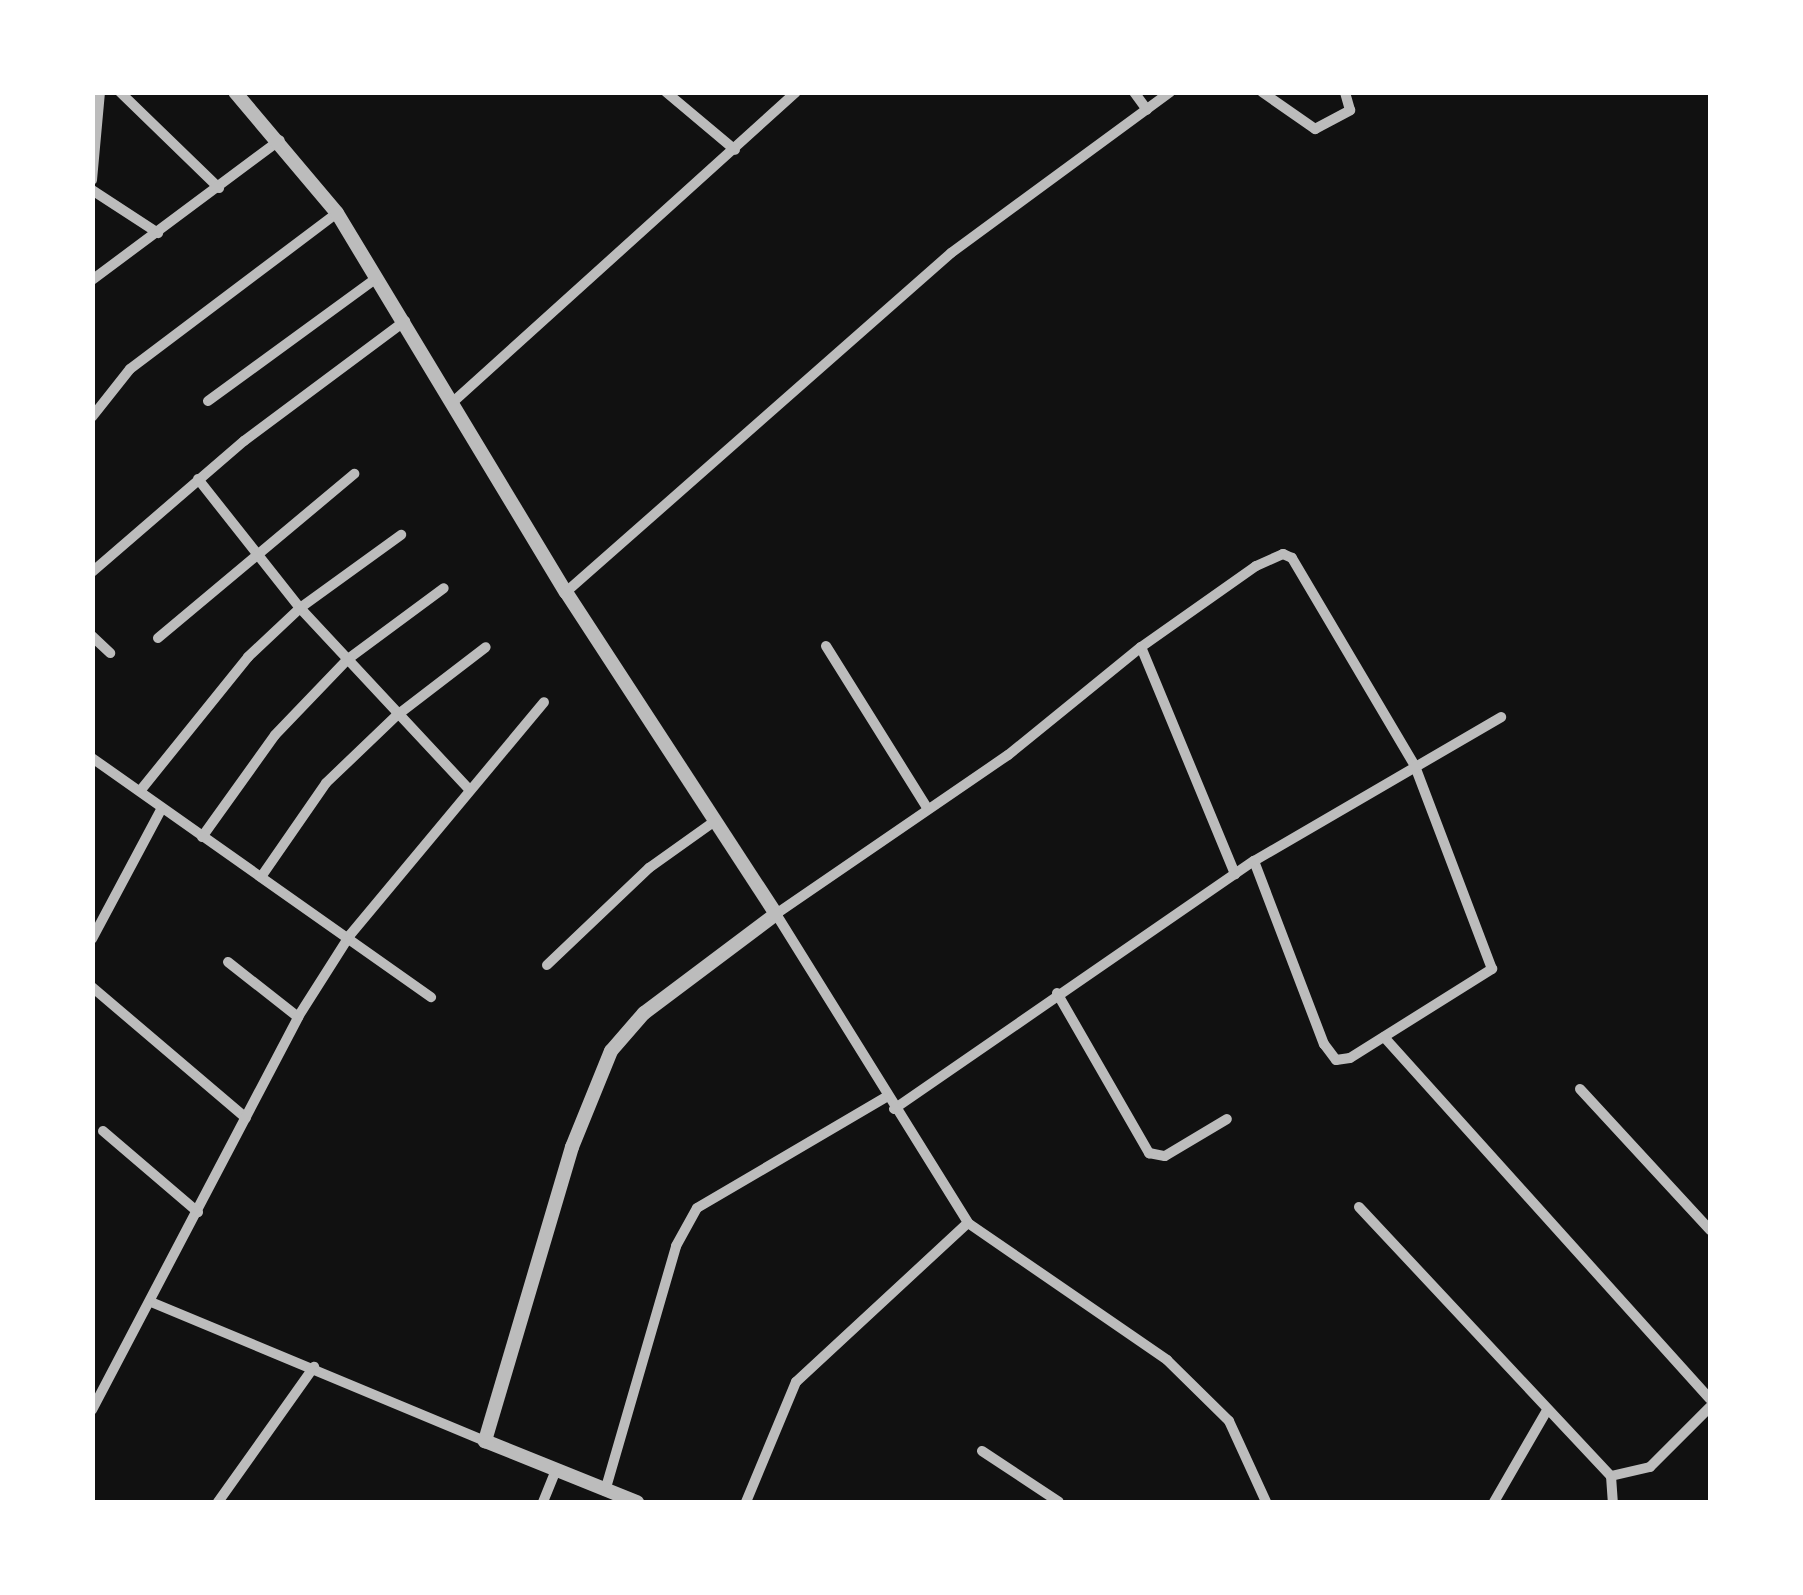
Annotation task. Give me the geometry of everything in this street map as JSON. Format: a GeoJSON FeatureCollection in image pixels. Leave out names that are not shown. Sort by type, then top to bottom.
{"type":"FeatureCollection","features":[{"type":"Feature","properties":{"kind":"street"},"geometry":{"type":"LineString","coordinates":[[92,180],[100,92]]}},
{"type":"Feature","properties":{"kind":"street"},"geometry":{"type":"LineString","coordinates":[[120,92],[220,188]]}},
{"type":"Feature","properties":{"kind":"street"},"geometry":{"type":"LineString","coordinates":[[236,92],[280,140],[337,214],[566,592],[776,914],[886,1097],[968,1223],[1167,1360],[1229,1421],[1266,1502]]}},
{"type":"Feature","properties":{"kind":"street"},"geometry":{"type":"LineString","coordinates":[[666,92],[736,150]]}},
{"type":"Feature","properties":{"kind":"street"},"geometry":{"type":"LineString","coordinates":[[453,402],[796,92]]}},
{"type":"Feature","properties":{"kind":"street"},"geometry":{"type":"LineString","coordinates":[[1134,92],[1147,110]]}},
{"type":"Feature","properties":{"kind":"street"},"geometry":{"type":"LineString","coordinates":[[566,592],[951,253],[1170,92]]}},
{"type":"Feature","properties":{"kind":"street"},"geometry":{"type":"LineString","coordinates":[[1262,92],[1316,129],[1350,110],[1344,92]]}},
{"type":"Feature","properties":{"kind":"street"},"geometry":{"type":"LineString","coordinates":[[92,280],[280,140]]}},
{"type":"Feature","properties":{"kind":"street"},"geometry":{"type":"LineString","coordinates":[[92,190],[158,233]]}},
{"type":"Feature","properties":{"kind":"street"},"geometry":{"type":"LineString","coordinates":[[92,418],[130,369],[337,214]]}},
{"type":"Feature","properties":{"kind":"street"},"geometry":{"type":"LineString","coordinates":[[208,401],[376,279]]}},
{"type":"Feature","properties":{"kind":"street"},"geometry":{"type":"LineString","coordinates":[[92,572],[198,479],[404,321]]}},
{"type":"Feature","properties":{"kind":"street"},"geometry":{"type":"LineString","coordinates":[[158,638],[257,551],[354,474]]}},
{"type":"Feature","properties":{"kind":"street"},"geometry":{"type":"LineString","coordinates":[[198,479],[300,608],[396,716],[470,790]]}},
{"type":"Feature","properties":{"kind":"street"},"geometry":{"type":"LineString","coordinates":[[140,790],[248,657],[300,608],[401,535]]}},
{"type":"Feature","properties":{"kind":"street"},"geometry":{"type":"LineString","coordinates":[[486,1441],[572,1147],[611,1051],[644,1013],[776,914],[1008,755],[1141,646],[1266,560],[1292,558],[1415,766],[1493,966],[1350,1058],[1328,1054],[1254,860]]}},
{"type":"Feature","properties":{"kind":"street"},"geometry":{"type":"LineString","coordinates":[[202,837],[274,735],[348,659],[444,588]]}},
{"type":"Feature","properties":{"kind":"street"},"geometry":{"type":"LineString","coordinates":[[92,636],[110,652]]}},
{"type":"Feature","properties":{"kind":"street"},"geometry":{"type":"LineString","coordinates":[[826,646],[928,810]]}},
{"type":"Feature","properties":{"kind":"street"},"geometry":{"type":"LineString","coordinates":[[1141,646],[1234,874]]}},
{"type":"Feature","properties":{"kind":"street"},"geometry":{"type":"LineString","coordinates":[[261,877],[326,783],[396,716],[486,648]]}},
{"type":"Feature","properties":{"kind":"street"},"geometry":{"type":"LineString","coordinates":[[92,1410],[298,1017],[350,935],[544,702]]}},
{"type":"Feature","properties":{"kind":"street"},"geometry":{"type":"LineString","coordinates":[[894,1109],[1254,860],[1500,717]]}},
{"type":"Feature","properties":{"kind":"street"},"geometry":{"type":"LineString","coordinates":[[92,758],[140,790],[161,810],[350,935],[431,997]]}},
{"type":"Feature","properties":{"kind":"street"},"geometry":{"type":"LineString","coordinates":[[92,938],[97,921],[161,810]]}},
{"type":"Feature","properties":{"kind":"street"},"geometry":{"type":"LineString","coordinates":[[547,965],[649,868],[715,821]]}},
{"type":"Feature","properties":{"kind":"street"},"geometry":{"type":"LineString","coordinates":[[228,962],[298,1017]]}},
{"type":"Feature","properties":{"kind":"street"},"geometry":{"type":"LineString","coordinates":[[92,987],[246,1118]]}},
{"type":"Feature","properties":{"kind":"street"},"geometry":{"type":"LineString","coordinates":[[1057,993],[1150,1153],[1165,1156],[1227,1119]]}},
{"type":"Feature","properties":{"kind":"street"},"geometry":{"type":"LineString","coordinates":[[1384,1037],[1710,1403],[1650,1467],[1611,1476]]}},
{"type":"Feature","properties":{"kind":"street"},"geometry":{"type":"LineString","coordinates":[[1580,1088],[1710,1230]]}},
{"type":"Feature","properties":{"kind":"street"},"geometry":{"type":"LineString","coordinates":[[605,1491],[676,1246],[697,1208],[886,1097]]}},
{"type":"Feature","properties":{"kind":"street"},"geometry":{"type":"LineString","coordinates":[[103,1131],[198,1212]]}},
{"type":"Feature","properties":{"kind":"street"},"geometry":{"type":"LineString","coordinates":[[1359,1207],[1546,1412],[1611,1476],[1613,1502]]}},
{"type":"Feature","properties":{"kind":"street"},"geometry":{"type":"LineString","coordinates":[[746,1502],[796,1382],[968,1223]]}},
{"type":"Feature","properties":{"kind":"street"},"geometry":{"type":"LineString","coordinates":[[151,1302],[314,1367],[555,1473],[637,1502]]}},
{"type":"Feature","properties":{"kind":"street"},"geometry":{"type":"LineString","coordinates":[[218,1502],[314,1367]]}},
{"type":"Feature","properties":{"kind":"street"},"geometry":{"type":"LineString","coordinates":[[1494,1502],[1546,1412]]}},
{"type":"Feature","properties":{"kind":"street"},"geometry":{"type":"LineString","coordinates":[[982,1452],[1059,1502]]}},
{"type":"Feature","properties":{"kind":"street"},"geometry":{"type":"LineString","coordinates":[[543,1502],[555,1473]]}}]}
